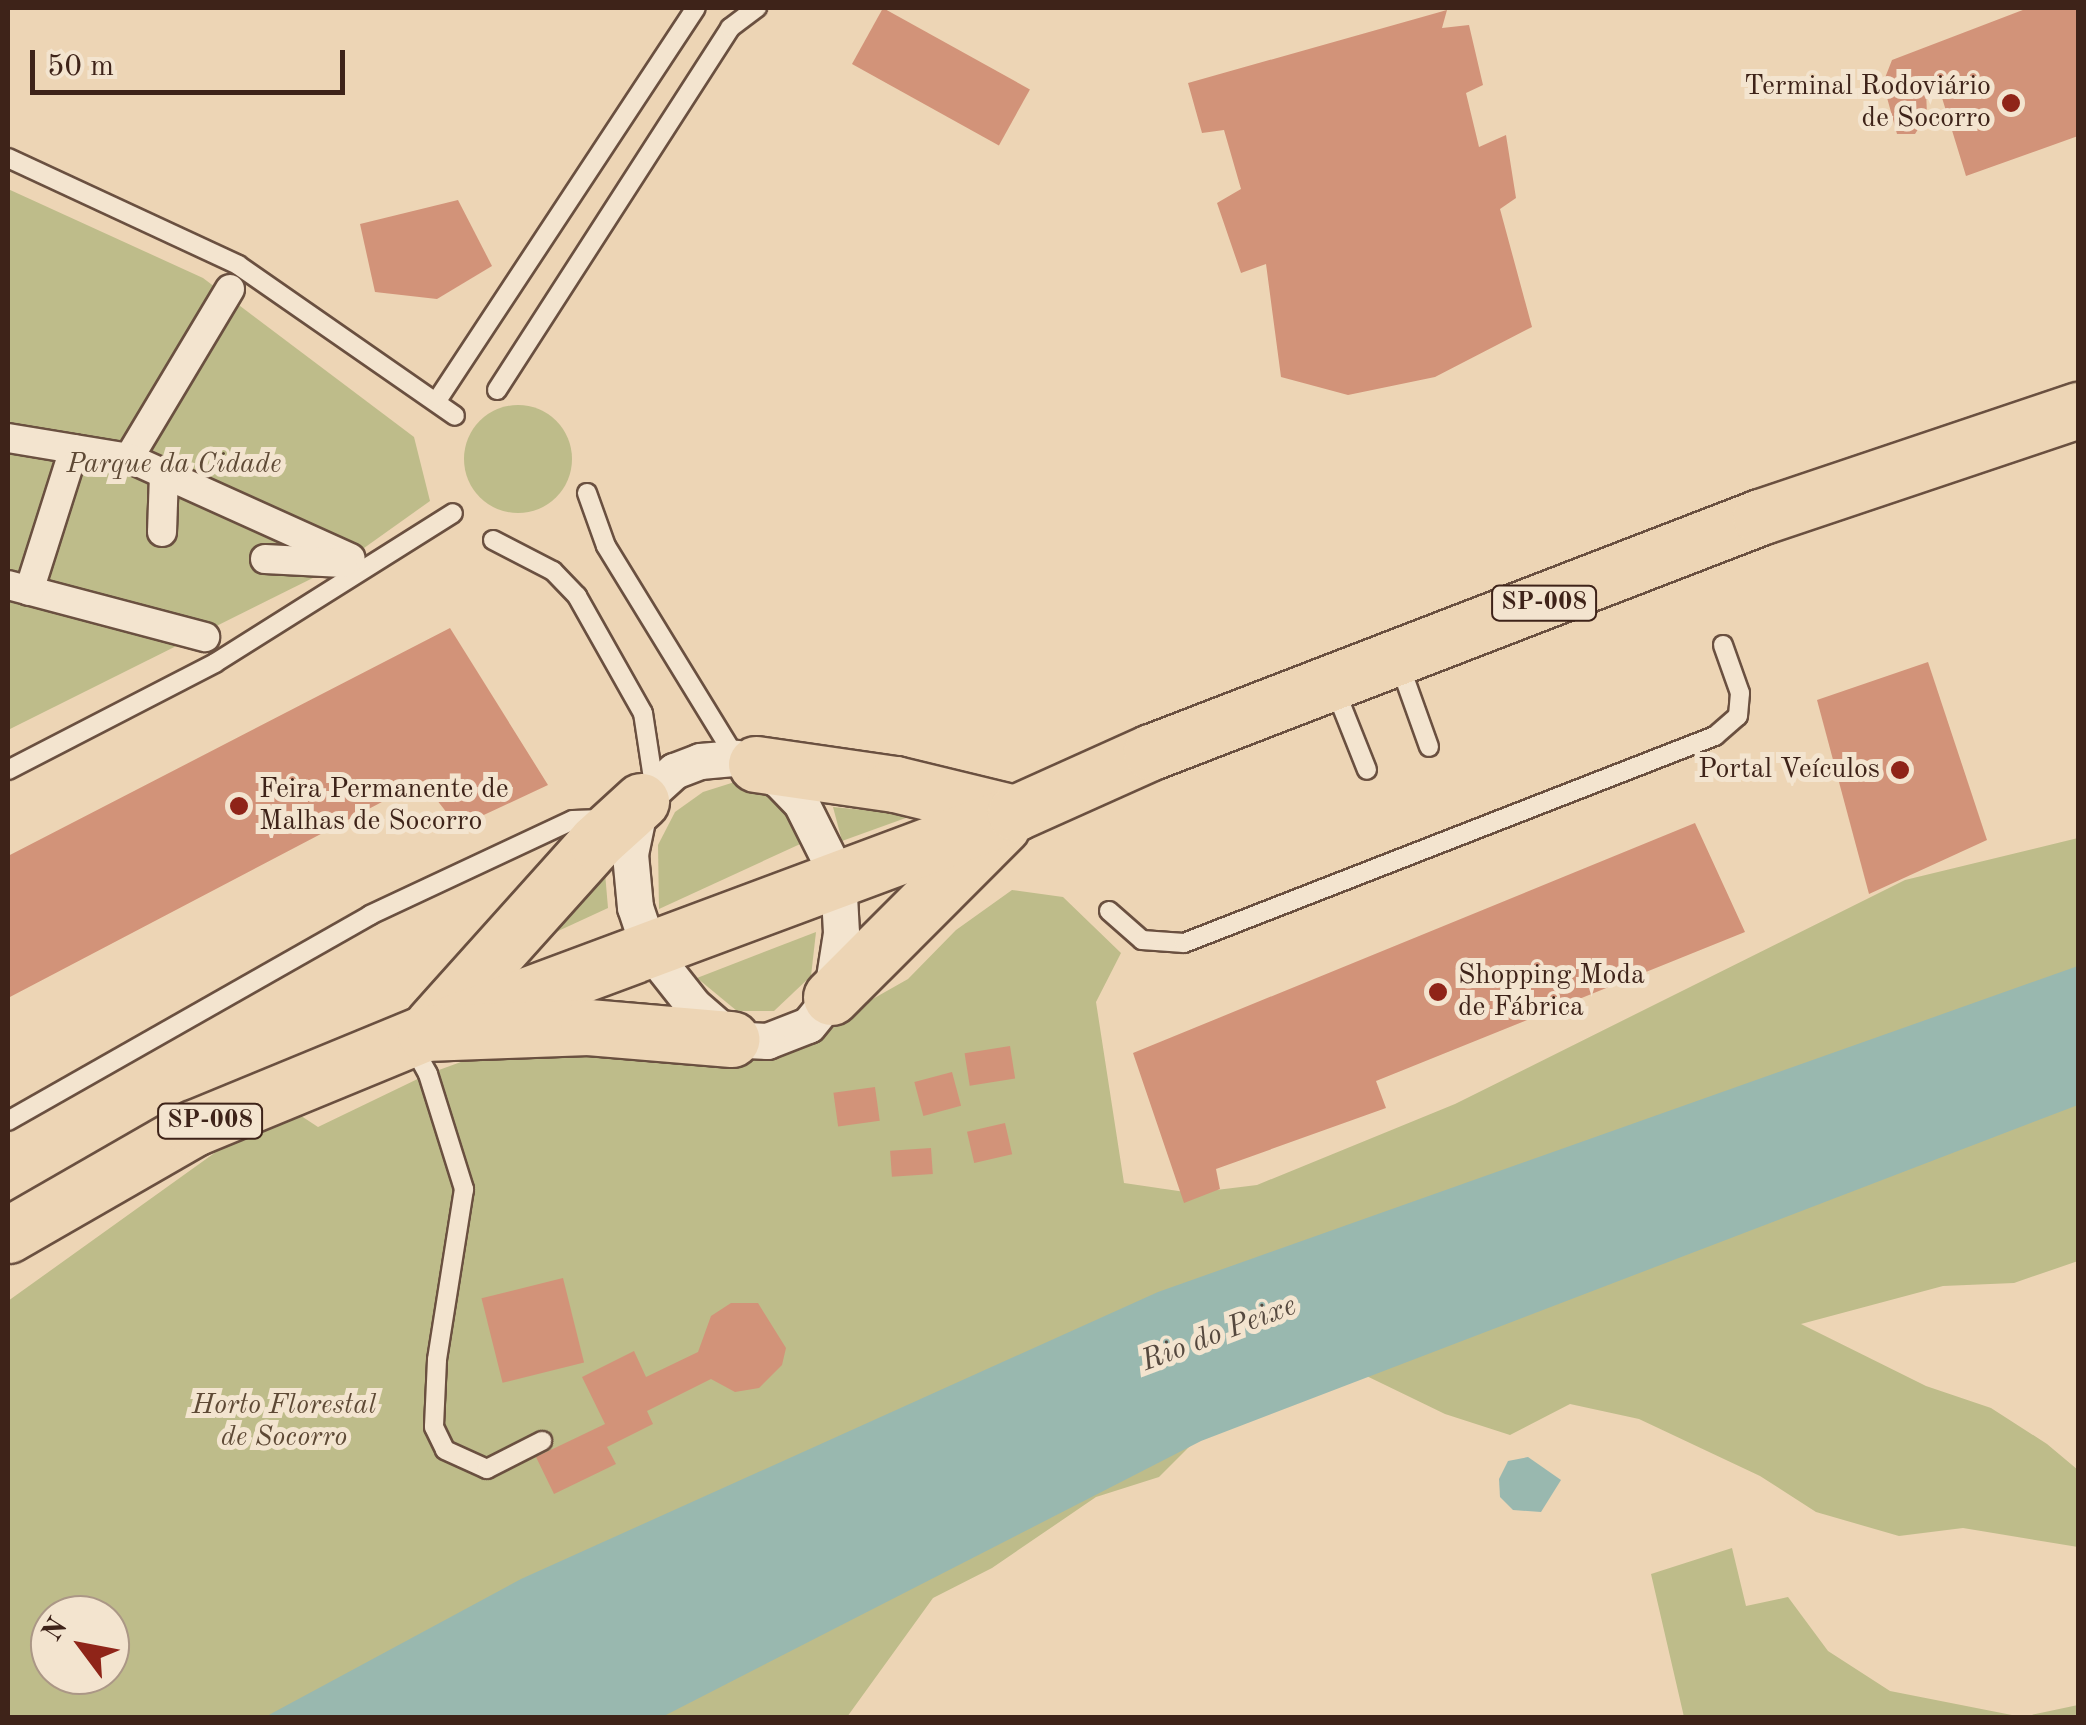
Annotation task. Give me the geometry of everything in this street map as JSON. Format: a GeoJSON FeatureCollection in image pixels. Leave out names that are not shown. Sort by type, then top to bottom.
{"type":"FeatureCollection","features":[{"type":"Feature","properties":{"kind":"main road","name":"SP-008"},"geometry":{"type":"LineString","coordinates":[[8,1235],[194,1128],[417,1036],[1015,813],[1151,752],[1398,660],[1760,517],[2078,410]]}},
{"type":"Feature","properties":{"kind":"main road"},"geometry":{"type":"LineString","coordinates":[[746,761],[894,784],[1015,813]]}},
{"type":"Feature","properties":{"kind":"main road"},"geometry":{"type":"LineString","coordinates":[[832,997],[1015,813]]}},
{"type":"Feature","properties":{"kind":"main road"},"geometry":{"type":"LineString","coordinates":[[417,1036],[613,815]]}},
{"type":"Feature","properties":{"kind":"main road"},"geometry":{"type":"LineString","coordinates":[[417,1036],[588,1027],[732,1038]]}},
{"type":"Feature","properties":{"kind":"street"},"geometry":{"type":"LineString","coordinates":[[129,458],[230,289]]}},
{"type":"Feature","properties":{"kind":"street"},"geometry":{"type":"LineString","coordinates":[[8,438],[129,458],[347,560],[265,559]]}},
{"type":"Feature","properties":{"kind":"street"},"geometry":{"type":"LineString","coordinates":[[74,449],[18,588],[204,637]]}},
{"type":"Feature","properties":{"kind":"street"},"geometry":{"type":"LineString","coordinates":[[162,532],[164,474]]}},
{"type":"Feature","properties":{"kind":"street"},"geometry":{"type":"LineString","coordinates":[[700,761],[746,761],[801,804],[838,877],[840,932],[832,997],[808,1025],[786,1036],[732,1038],[692,1005],[649,949],[635,907],[630,854],[613,815],[700,761]]}},
{"type":"Feature","properties":{"kind":"lane"},"geometry":{"type":"LineString","coordinates":[[438,399],[696,8]]}},
{"type":"Feature","properties":{"kind":"lane"},"geometry":{"type":"LineString","coordinates":[[497,390],[730,28],[757,8]]}},
{"type":"Feature","properties":{"kind":"lane"},"geometry":{"type":"LineString","coordinates":[[8,158],[224,258],[438,399],[455,416]]}},
{"type":"Feature","properties":{"kind":"lane"},"geometry":{"type":"LineString","coordinates":[[586,493],[606,546],[746,761]]}},
{"type":"Feature","properties":{"kind":"lane"},"geometry":{"type":"LineString","coordinates":[[8,770],[232,654],[453,513]]}},
{"type":"Feature","properties":{"kind":"lane"},"geometry":{"type":"LineString","coordinates":[[8,1121],[370,915],[613,815],[644,713],[577,596],[553,571],[493,540]]}},
{"type":"Feature","properties":{"kind":"lane"},"geometry":{"type":"LineString","coordinates":[[1109,911],[1142,940],[1184,943],[1715,736],[1738,716],[1740,693],[1723,645]]}},
{"type":"Feature","properties":{"kind":"lane"},"geometry":{"type":"LineString","coordinates":[[1398,660],[1430,747]]}},
{"type":"Feature","properties":{"kind":"lane"},"geometry":{"type":"LineString","coordinates":[[1334,684],[1366,770]]}},
{"type":"Feature","properties":{"kind":"lane"},"geometry":{"type":"LineString","coordinates":[[417,1036],[464,1189],[436,1360],[434,1427],[445,1450],[486,1469],[542,1441]]}},
{"type":"Feature","properties":{"kind":"green space","name":"Parque da Cidade"},"geometry":{"type":"Polygon","coordinates":[[[8,189],[203,278],[414,437],[430,501],[343,563],[8,730],[8,189]]]}},
{"type":"Feature","properties":{"kind":"green space"},"geometry":{"type":"Polygon","coordinates":[[[518,405],[539,409],[556,421],[568,438],[572,459],[568,480],[556,497],[539,509],[518,513],[497,509],[480,497],[468,480],[464,459],[468,438],[480,421],[497,409],[518,405]]]}},
{"type":"Feature","properties":{"kind":"green space"},"geometry":{"type":"Polygon","coordinates":[[[741,780],[778,799],[809,840],[659,909],[658,845],[675,812],[703,792],[741,780]]]}},
{"type":"Feature","properties":{"kind":"green space"},"geometry":{"type":"Polygon","coordinates":[[[833,807],[914,815],[842,841],[833,807]]]}},
{"type":"Feature","properties":{"kind":"green space","name":"Horto Florestal de Socorro"},"geometry":{"type":"Polygon","coordinates":[[[2078,838],[2078,1261],[2014,1283],[1943,1286],[1801,1324],[1926,1386],[1991,1408],[2047,1444],[2078,1470],[2078,1547],[1963,1528],[1899,1536],[1816,1512],[1760,1476],[1639,1419],[1570,1404],[1510,1435],[1445,1414],[1317,1352],[1213,1423],[1159,1477],[1096,1497],[992,1568],[933,1598],[847,1717],[8,1718],[8,1301],[283,1104],[318,1127],[428,1074],[529,1037],[832,1022],[908,979],[956,930],[1012,890],[1063,897],[1121,953],[1096,1002],[1124,1183],[1192,1193],[1257,1185],[1455,1104],[1905,880],[2078,838]]]}},
{"type":"Feature","properties":{"kind":"green space"},"geometry":{"type":"Polygon","coordinates":[[[604,861],[608,908],[543,938],[604,861]]]}},
{"type":"Feature","properties":{"kind":"green space"},"geometry":{"type":"Polygon","coordinates":[[[816,932],[811,976],[774,1011],[737,1011],[697,978],[816,932]]]}},
{"type":"Feature","properties":{"kind":"green space"},"geometry":{"type":"Polygon","coordinates":[[[1732,1548],[1746,1606],[1788,1597],[1828,1651],[1890,1691],[2022,1717],[1684,1717],[1651,1574],[1732,1548]]]}},
{"type":"Feature","properties":{"kind":"green space"},"geometry":{"type":"Polygon","coordinates":[[[2078,1705],[2078,1717],[2022,1717],[2078,1705]]]}},
{"type":"Feature","properties":{"kind":"water","name":"Rio do Peixe"},"geometry":{"type":"Polygon","coordinates":[[[2078,966],[2078,1105],[1201,1441],[662,1717],[265,1717],[521,1579],[1158,1292],[2078,966]]]}},
{"type":"Feature","properties":{"kind":"water"},"geometry":{"type":"Polygon","coordinates":[[[1528,1457],[1561,1480],[1541,1512],[1513,1510],[1500,1497],[1499,1479],[1508,1461],[1528,1457]]]}},
{"type":"Feature","properties":{"kind":"building"},"geometry":{"type":"Polygon","coordinates":[[[883,8],[1030,89],[999,145],[852,64],[883,8]]]}},
{"type":"Feature","properties":{"kind":"building","name":"Terminal Rodoviário de Socorro"},"geometry":{"type":"Polygon","coordinates":[[[2028,8],[2078,8],[2078,136],[1966,176],[1939,88],[1926,90],[1927,115],[1915,134],[1897,134],[1883,83],[1892,60],[2028,8]]]}},
{"type":"Feature","properties":{"kind":"building"},"geometry":{"type":"Polygon","coordinates":[[[1447,10],[1442,28],[1469,25],[1483,85],[1466,93],[1479,147],[1506,135],[1516,198],[1500,209],[1532,327],[1435,377],[1348,395],[1281,377],[1266,264],[1241,273],[1217,203],[1241,189],[1224,130],[1202,133],[1188,83],[1447,10]]]}},
{"type":"Feature","properties":{"kind":"building"},"geometry":{"type":"Polygon","coordinates":[[[458,200],[492,266],[437,299],[375,292],[360,224],[458,200]]]}},
{"type":"Feature","properties":{"kind":"building","name":"Feira Permanente de Malhas de Socorro"},"geometry":{"type":"Polygon","coordinates":[[[450,628],[548,785],[458,827],[422,781],[8,998],[8,856],[450,628]]]}},
{"type":"Feature","properties":{"kind":"building","name":"Portal Veículos"},"geometry":{"type":"Polygon","coordinates":[[[1928,662],[1987,840],[1869,894],[1817,700],[1928,662]]]}},
{"type":"Feature","properties":{"kind":"building","name":"Shopping Moda de Fábrica"},"geometry":{"type":"Polygon","coordinates":[[[1695,823],[1745,932],[1376,1081],[1386,1108],[1216,1169],[1220,1189],[1184,1203],[1133,1053],[1695,823]]]}},
{"type":"Feature","properties":{"kind":"building"},"geometry":{"type":"Polygon","coordinates":[[[1010,1046],[1015,1079],[970,1086],[965,1053],[1010,1046]]]}},
{"type":"Feature","properties":{"kind":"building"},"geometry":{"type":"Polygon","coordinates":[[[952,1072],[961,1106],[923,1116],[914,1082],[952,1072]]]}},
{"type":"Feature","properties":{"kind":"building"},"geometry":{"type":"Polygon","coordinates":[[[875,1087],[880,1121],[838,1127],[833,1093],[875,1087]]]}},
{"type":"Feature","properties":{"kind":"building"},"geometry":{"type":"Polygon","coordinates":[[[1005,1123],[1012,1154],[974,1163],[967,1132],[1005,1123]]]}},
{"type":"Feature","properties":{"kind":"building"},"geometry":{"type":"Polygon","coordinates":[[[931,1148],[933,1174],[892,1177],[890,1151],[931,1148]]]}},
{"type":"Feature","properties":{"kind":"building"},"geometry":{"type":"Polygon","coordinates":[[[563,1278],[584,1362],[503,1383],[481,1298],[563,1278]]]}},
{"type":"Feature","properties":{"kind":"building"},"geometry":{"type":"Polygon","coordinates":[[[731,1303],[758,1303],[786,1348],[782,1365],[759,1388],[735,1392],[711,1379],[647,1411],[653,1424],[607,1447],[616,1464],[554,1494],[536,1457],[605,1424],[582,1377],[634,1351],[646,1377],[698,1352],[711,1316],[731,1303]]]}},
{"type":"Feature","properties":{"kind":"place","name":"Terminal Rodoviário de Socorro"},"geometry":{"type":"Point","coordinates":[2011,103]}},
{"type":"Feature","properties":{"kind":"place","name":"Portal Veículos"},"geometry":{"type":"Point","coordinates":[1900,770]}},
{"type":"Feature","properties":{"kind":"place","name":"Feira Permanente de Malhas de Socorro"},"geometry":{"type":"Point","coordinates":[239,806]}},
{"type":"Feature","properties":{"kind":"place","name":"Shopping Moda de Fábrica"},"geometry":{"type":"Point","coordinates":[1438,992]}}]}
